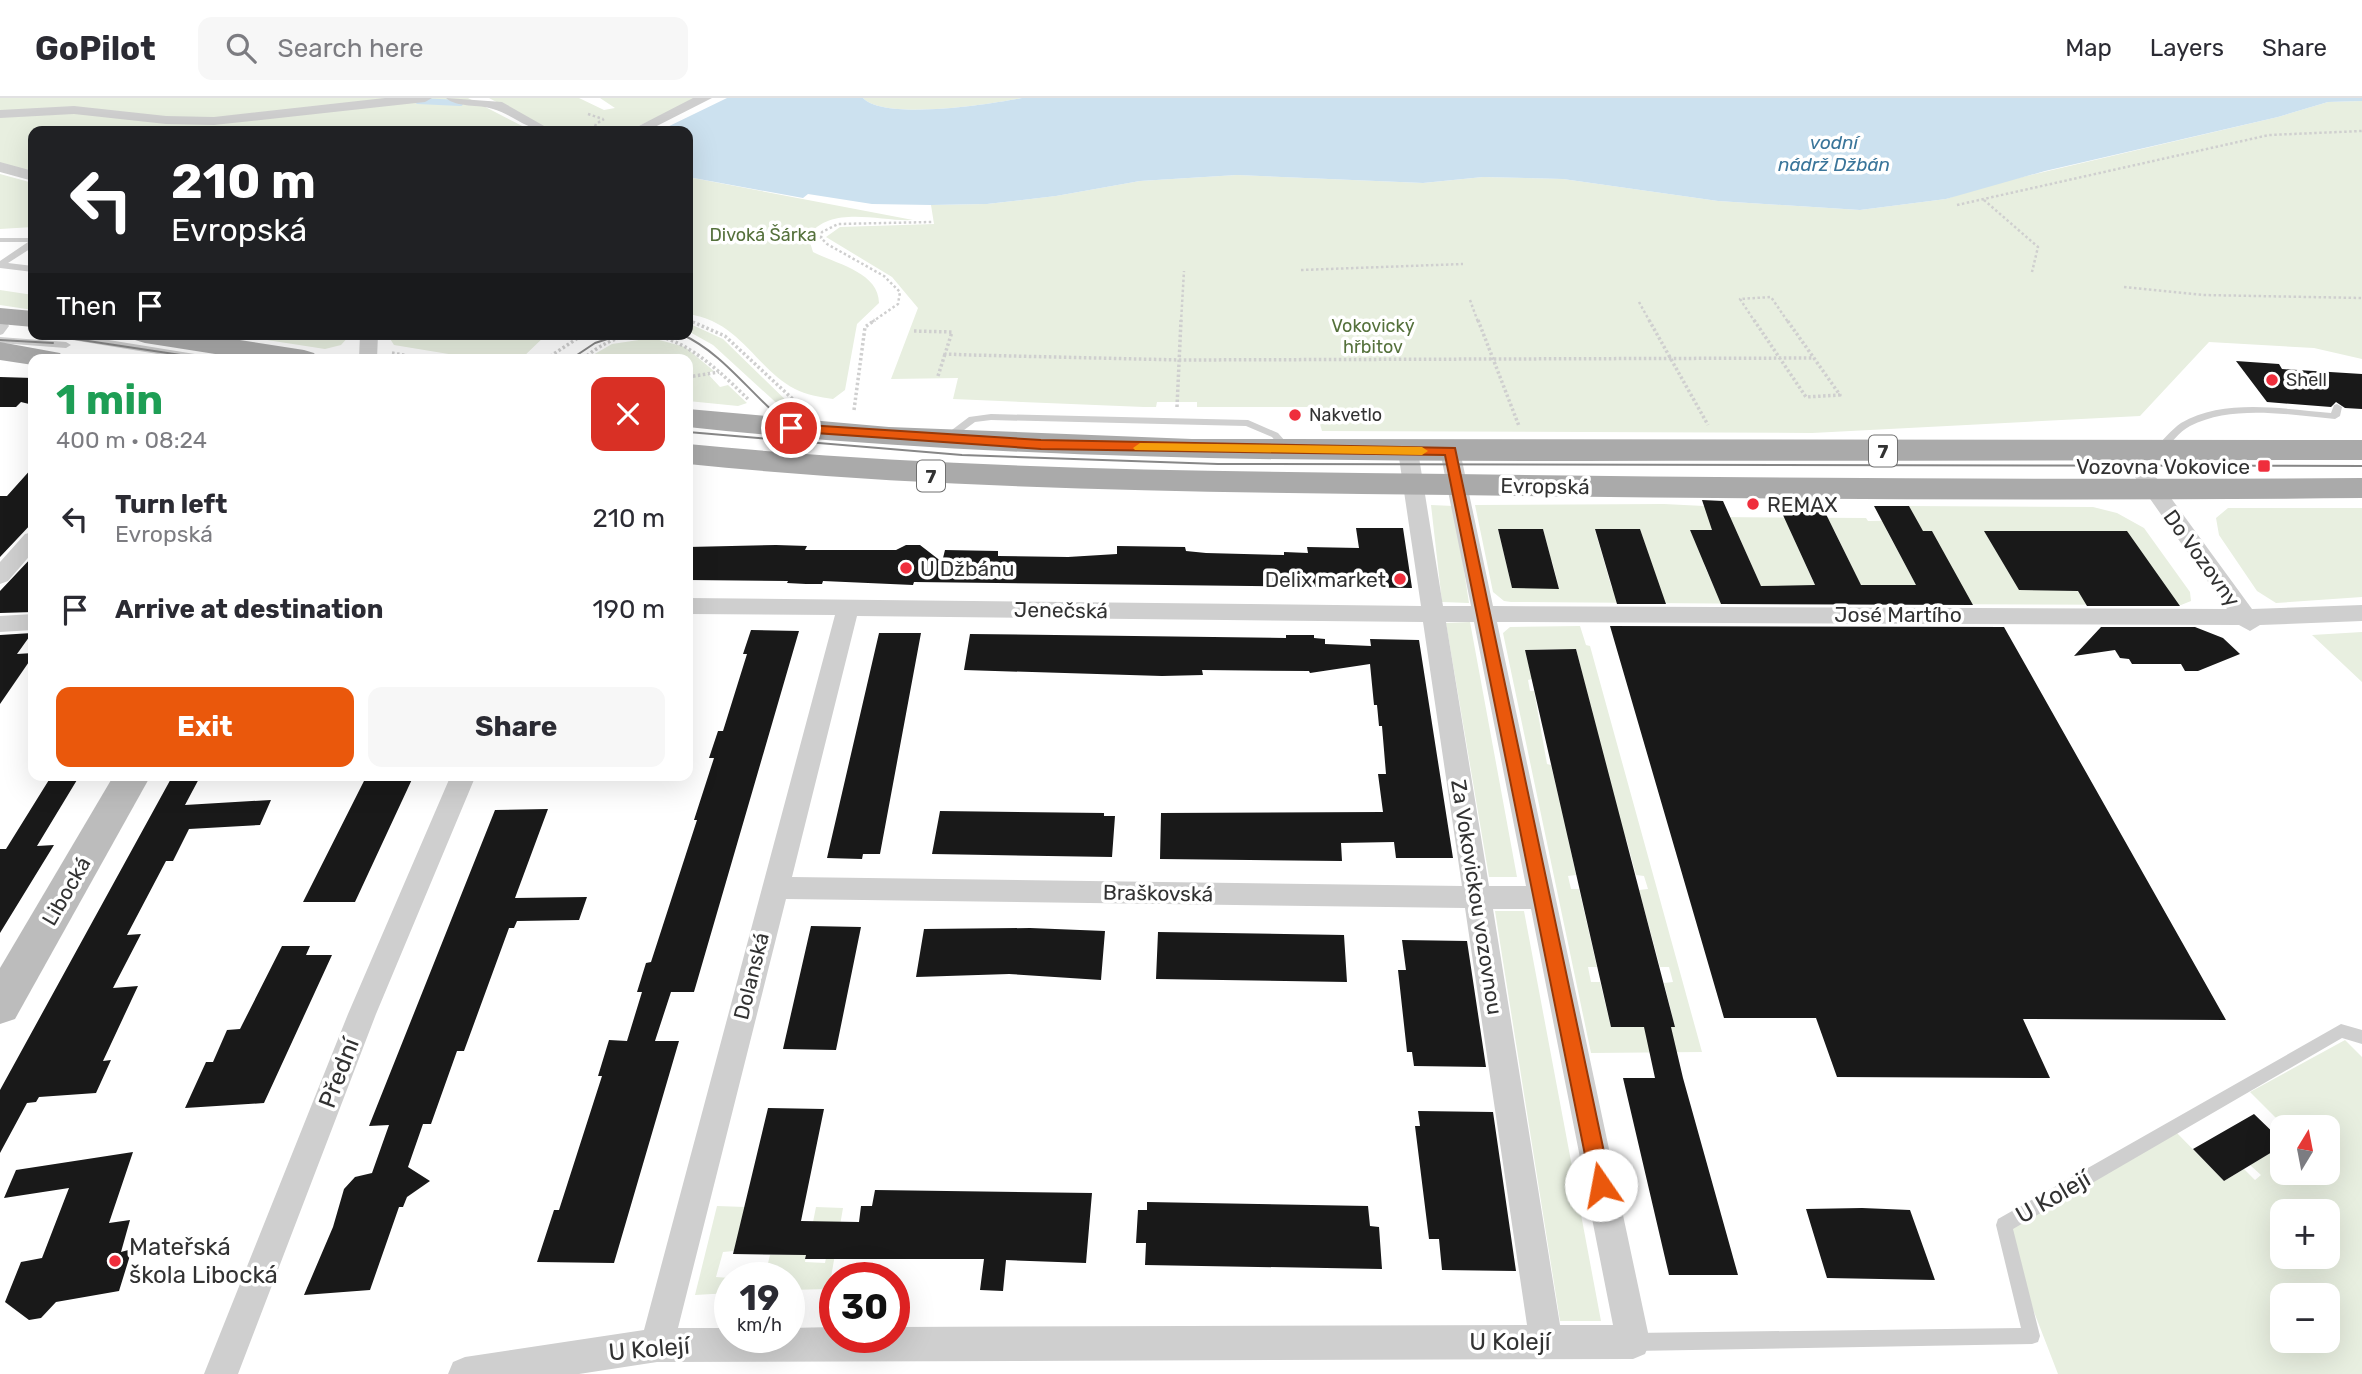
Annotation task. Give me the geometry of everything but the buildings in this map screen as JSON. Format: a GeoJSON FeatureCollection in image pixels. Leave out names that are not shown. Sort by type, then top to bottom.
{"type":"FeatureCollection","features":[{"type":"Feature","properties":{"kind":"main road"},"geometry":{"type":"LineString","coordinates":[[0,317],[28,319]]}},
{"type":"Feature","properties":{"kind":"main road"},"geometry":{"type":"LineString","coordinates":[[183,340],[272,354]]}},
{"type":"Feature","properties":{"kind":"main road"},"geometry":{"type":"LineString","coordinates":[[0,351],[54,343]]}},
{"type":"Feature","properties":{"kind":"main road","name":"Evropská"},"geometry":{"type":"LineString","coordinates":[[693,418],[945,439],[1288,450],[2362,450]]}},
{"type":"Feature","properties":{"kind":"main road","name":"Evropská"},"geometry":{"type":"LineString","coordinates":[[694,453],[946,477],[1110,482],[2362,488]]}},
{"type":"Feature","properties":{"kind":"street"},"geometry":{"type":"LineString","coordinates":[[0,114],[74,110],[166,120],[214,121],[425,98]]}},
{"type":"Feature","properties":{"kind":"street"},"geometry":{"type":"LineString","coordinates":[[453,98],[497,105],[537,126]]}},
{"type":"Feature","properties":{"kind":"street"},"geometry":{"type":"LineString","coordinates":[[646,126],[705,98]]}},
{"type":"Feature","properties":{"kind":"street"},"geometry":{"type":"LineString","coordinates":[[0,167],[28,175]]}},
{"type":"Feature","properties":{"kind":"street","name":"Do Vozovny"},"geometry":{"type":"LineString","coordinates":[[2126,450],[2171,517],[2249,622]]}},
{"type":"Feature","properties":{"kind":"street","name":"Za Vokovickou vozovnou"},"geometry":{"type":"LineString","coordinates":[[1408,451],[1545,1342]]}},
{"type":"Feature","properties":{"kind":"street"},"geometry":{"type":"LineString","coordinates":[[1450,451],[1633,1342]]}},
{"type":"Feature","properties":{"kind":"street"},"geometry":{"type":"LineString","coordinates":[[0,576],[28,545]]}},
{"type":"Feature","properties":{"kind":"street","name":"Jenečská"},"geometry":{"type":"LineString","coordinates":[[693,606],[1433,614]]}},
{"type":"Feature","properties":{"kind":"street","name":"Dolanská"},"geometry":{"type":"LineString","coordinates":[[657,1345],[848,607]]}},
{"type":"Feature","properties":{"kind":"street","name":"José Martího"},"geometry":{"type":"LineString","coordinates":[[1433,614],[2249,622],[2362,614]]}},
{"type":"Feature","properties":{"kind":"street"},"geometry":{"type":"LineString","coordinates":[[0,624],[28,622]]}},
{"type":"Feature","properties":{"kind":"street","name":"Libocká"},"geometry":{"type":"LineString","coordinates":[[0,1006],[129,781]]}},
{"type":"Feature","properties":{"kind":"street","name":"Přední"},"geometry":{"type":"LineString","coordinates":[[221,1374],[362,1014],[461,781]]}},
{"type":"Feature","properties":{"kind":"street","name":"Braškovská"},"geometry":{"type":"LineString","coordinates":[[774,888],[1542,898]]}},
{"type":"Feature","properties":{"kind":"street","name":"U Kolejí"},"geometry":{"type":"LineString","coordinates":[[465,1374],[657,1345],[1633,1342]]}},
{"type":"Feature","properties":{"kind":"lane"},"geometry":{"type":"LineString","coordinates":[[0,240],[28,241]]}},
{"type":"Feature","properties":{"kind":"lane"},"geometry":{"type":"LineString","coordinates":[[0,265],[28,245]]}},
{"type":"Feature","properties":{"kind":"lane"},"geometry":{"type":"LineString","coordinates":[[0,265],[28,268]]}},
{"type":"Feature","properties":{"kind":"lane"},"geometry":{"type":"LineString","coordinates":[[0,317],[28,326]]}},
{"type":"Feature","properties":{"kind":"lane"},"geometry":{"type":"LineString","coordinates":[[0,317],[4,326],[0,333],[28,334]]}},
{"type":"Feature","properties":{"kind":"lane"},"geometry":{"type":"LineString","coordinates":[[0,340],[51,342],[123,354]]}},
{"type":"Feature","properties":{"kind":"lane"},"geometry":{"type":"LineString","coordinates":[[54,343],[159,354]]}},
{"type":"Feature","properties":{"kind":"lane"},"geometry":{"type":"LineString","coordinates":[[2159,450],[2184,426],[2210,417],[2260,411],[2335,416],[2337,407]]}},
{"type":"Feature","properties":{"kind":"lane"},"geometry":{"type":"LineString","coordinates":[[945,439],[972,419],[991,417],[1178,421],[1248,424],[1275,435],[1288,450]]}},
{"type":"Feature","properties":{"kind":"lane","name":"U Kolejí"},"geometry":{"type":"LineString","coordinates":[[1633,1342],[2032,1336],[2004,1225],[2341,1031],[2362,1037]]}},
{"type":"Feature","properties":{"kind":"path"},"geometry":{"type":"LineString","coordinates":[[595,126],[604,119],[588,114],[596,110]]}},
{"type":"Feature","properties":{"kind":"path"},"geometry":{"type":"LineString","coordinates":[[1957,205],[2269,135],[2362,131]]}},
{"type":"Feature","properties":{"kind":"path"},"geometry":{"type":"LineString","coordinates":[[1983,199],[2038,247],[2032,272]]}},
{"type":"Feature","properties":{"kind":"path"},"geometry":{"type":"LineString","coordinates":[[852,421],[865,327],[898,304],[900,292],[884,276],[827,244],[821,238],[822,232],[838,224],[932,222]]}},
{"type":"Feature","properties":{"kind":"path"},"geometry":{"type":"LineString","coordinates":[[1301,270],[1463,264]]}},
{"type":"Feature","properties":{"kind":"path"},"geometry":{"type":"LineString","coordinates":[[1178,421],[1184,271]]}},
{"type":"Feature","properties":{"kind":"path"},"geometry":{"type":"LineString","coordinates":[[2124,287],[2203,295],[2362,298]]}},
{"type":"Feature","properties":{"kind":"path"},"geometry":{"type":"LineString","coordinates":[[1771,297],[1840,395],[1805,397],[1779,360],[1740,299],[1771,297]]}},
{"type":"Feature","properties":{"kind":"path"},"geometry":{"type":"LineString","coordinates":[[1471,300],[1491,359],[1522,433]]}},
{"type":"Feature","properties":{"kind":"path"},"geometry":{"type":"LineString","coordinates":[[1639,302],[1708,425]]}},
{"type":"Feature","properties":{"kind":"path"},"geometry":{"type":"LineString","coordinates":[[693,322],[725,336],[800,406]]}},
{"type":"Feature","properties":{"kind":"path"},"geometry":{"type":"LineString","coordinates":[[914,331],[952,332],[938,376]]}},
{"type":"Feature","properties":{"kind":"path"},"geometry":{"type":"LineString","coordinates":[[554,354],[574,340]]}},
{"type":"Feature","properties":{"kind":"path"},"geometry":{"type":"LineString","coordinates":[[591,354],[611,342],[627,340]]}},
{"type":"Feature","properties":{"kind":"path"},"geometry":{"type":"LineString","coordinates":[[672,340],[690,345],[755,405]]}},
{"type":"Feature","properties":{"kind":"path"},"geometry":{"type":"LineString","coordinates":[[388,352],[399,354]]}},
{"type":"Feature","properties":{"kind":"path"},"geometry":{"type":"LineString","coordinates":[[945,354],[1180,360],[1674,361],[1814,358]]}},
{"type":"Feature","properties":{"kind":"path"},"geometry":{"type":"LineString","coordinates":[[693,376],[719,372]]}},
{"type":"Feature","properties":{"kind":"green space"},"geometry":{"type":"Polygon","coordinates":[[[0,98],[468,98],[522,126],[28,126],[28,171],[0,163],[0,98]]]}},
{"type":"Feature","properties":{"kind":"green space"},"geometry":{"type":"Polygon","coordinates":[[[489,98],[579,98],[604,110],[615,108],[600,98],[698,98],[639,126],[542,126],[489,98]]]}},
{"type":"Feature","properties":{"kind":"green space"},"geometry":{"type":"Polygon","coordinates":[[[863,98],[1022,98],[964,107],[915,110],[892,109],[875,105],[863,98]]]}},
{"type":"Feature","properties":{"kind":"green space","name":"Vokovický hřbitov"},"geometry":{"type":"Polygon","coordinates":[[[2362,101],[2362,359],[2314,348],[2209,342],[2140,416],[1812,433],[1322,431],[1315,407],[1197,407],[1197,402],[1157,402],[1156,407],[1144,407],[953,399],[958,378],[891,379],[918,308],[892,277],[826,237],[840,227],[934,224],[931,205],[987,204],[1056,196],[1140,181],[1237,175],[1423,183],[1483,177],[1563,179],[1718,201],[1860,210],[1946,199],[1984,186],[2278,117],[2328,102],[2362,101]]]}},
{"type":"Feature","properties":{"kind":"green space"},"geometry":{"type":"Polygon","coordinates":[[[0,174],[28,182],[28,227],[0,229],[0,174]]]}},
{"type":"Feature","properties":{"kind":"green space","name":"Divoká Šárka"},"geometry":{"type":"Polygon","coordinates":[[[693,178],[913,220],[843,217],[818,226],[808,236],[813,252],[864,276],[877,292],[879,303],[857,324],[845,390],[833,399],[795,389],[769,370],[734,336],[706,318],[693,315],[693,178]]]}},
{"type":"Feature","properties":{"kind":"green space"},"geometry":{"type":"Polygon","coordinates":[[[0,290],[28,294],[28,309],[0,305],[0,290]]]}},
{"type":"Feature","properties":{"kind":"green space"},"geometry":{"type":"Polygon","coordinates":[[[693,325],[723,339],[797,411],[783,409],[713,345],[693,334],[693,325]]]}},
{"type":"Feature","properties":{"kind":"green space"},"geometry":{"type":"Polygon","coordinates":[[[267,340],[346,340],[341,345],[325,349],[267,340]]]}},
{"type":"Feature","properties":{"kind":"green space"},"geometry":{"type":"Polygon","coordinates":[[[391,340],[541,340],[526,354],[449,354],[394,345],[391,340]]]}},
{"type":"Feature","properties":{"kind":"green space"},"geometry":{"type":"Polygon","coordinates":[[[659,340],[685,347],[714,371],[707,373],[720,387],[728,385],[747,403],[738,406],[693,402],[693,354],[595,354],[612,344],[659,340]]]}},
{"type":"Feature","properties":{"kind":"green space"},"geometry":{"type":"Polygon","coordinates":[[[1664,504],[1704,506],[1711,517],[1866,518],[1868,521],[1916,520],[1909,506],[2093,507],[2117,513],[2144,528],[2190,592],[2191,601],[2181,605],[1897,604],[1777,586],[1784,604],[1511,602],[1504,601],[1493,592],[1475,505],[1664,504]],[[1498,529],[1512,588],[1559,588],[1552,561],[1547,560],[1550,555],[1543,529],[1498,529]],[[1640,529],[1595,530],[1612,589],[1660,589],[1651,562],[1646,561],[1649,556],[1640,529]],[[1690,530],[1699,551],[1703,551],[1705,567],[1715,589],[1762,589],[1736,530],[1690,530]],[[1790,530],[1817,590],[1863,590],[1834,530],[1790,530]],[[1887,531],[1919,590],[1942,551],[1932,531],[1887,531]],[[2030,531],[1985,532],[2019,590],[2067,590],[2030,531]]]}},
{"type":"Feature","properties":{"kind":"green space"},"geometry":{"type":"Polygon","coordinates":[[[1431,505],[1454,506],[1469,603],[1442,602],[1431,505]]]}},
{"type":"Feature","properties":{"kind":"green space"},"geometry":{"type":"Polygon","coordinates":[[[2228,508],[2362,508],[2362,597],[2276,603],[2257,591],[2219,535],[2216,518],[2228,508]]]}},
{"type":"Feature","properties":{"kind":"green space"},"geometry":{"type":"Polygon","coordinates":[[[1470,622],[1517,877],[1489,877],[1446,623],[1470,622]]]}},
{"type":"Feature","properties":{"kind":"green space"},"geometry":{"type":"Polygon","coordinates":[[[1580,626],[1586,645],[1590,646],[1702,1052],[1591,1053],[1503,633],[1510,627],[1580,626]],[[1576,649],[1525,650],[1532,679],[1528,680],[1530,691],[1534,691],[1547,764],[1551,765],[1559,799],[1614,799],[1576,649]],[[1568,838],[1576,875],[1568,876],[1571,889],[1579,889],[1597,967],[1588,967],[1591,982],[1600,982],[1611,1027],[1675,1027],[1664,983],[1673,982],[1669,967],[1660,967],[1639,890],[1648,889],[1644,876],[1636,875],[1626,838],[1568,838]]]}},
{"type":"Feature","properties":{"kind":"green space"},"geometry":{"type":"Polygon","coordinates":[[[2362,632],[2362,682],[2312,635],[2362,632]]]}},
{"type":"Feature","properties":{"kind":"green space"},"geometry":{"type":"Polygon","coordinates":[[[1495,911],[1524,911],[1601,1321],[1560,1321],[1495,911]]]}},
{"type":"Feature","properties":{"kind":"green space"},"geometry":{"type":"Polygon","coordinates":[[[2345,1040],[2362,1057],[2362,1374],[2058,1374],[2002,1229],[2175,1131],[2224,1181],[2244,1169],[2255,1180],[2261,1175],[2250,1165],[2270,1153],[2270,1185],[2340,1185],[2340,1115],[2273,1115],[2250,1092],[2345,1040]]]}},
{"type":"Feature","properties":{"kind":"green space"},"geometry":{"type":"Polygon","coordinates":[[[717,1206],[745,1207],[734,1251],[723,1252],[720,1262],[714,1262],[714,1294],[695,1295],[717,1206]]]}},
{"type":"Feature","properties":{"kind":"green space"},"geometry":{"type":"Polygon","coordinates":[[[816,1207],[843,1208],[834,1262],[825,1262],[833,1222],[813,1222],[816,1207]]]}},
{"type":"Feature","properties":{"kind":"green space"},"geometry":{"type":"Polygon","coordinates":[[[770,1255],[806,1255],[805,1262],[768,1262],[770,1255]]]}},
{"type":"Feature","properties":{"kind":"green space"},"geometry":{"type":"Polygon","coordinates":[[[805,1262],[819,1263],[819,1289],[805,1290],[805,1262]]]}},
{"type":"Feature","properties":{"kind":"water","name":"vodní nádrž Džbán"},"geometry":{"type":"Polygon","coordinates":[[[727,98],[863,98],[875,105],[892,109],[915,110],[964,107],[1022,98],[2362,98],[2362,101],[2328,102],[2278,117],[2045,171],[1946,199],[1860,210],[1718,201],[1563,179],[1483,177],[1423,183],[1237,175],[1140,181],[1056,196],[987,204],[872,204],[808,194],[803,198],[693,178],[693,126],[669,126],[727,98]]]}},
{"type":"Feature","properties":{"kind":"waterway"},"geometry":{"type":"LineString","coordinates":[[418,101],[460,103]]}},
{"type":"Feature","properties":{"kind":"tram line"},"geometry":{"type":"LineString","coordinates":[[0,340],[53,343]]}},
{"type":"Feature","properties":{"kind":"tram line"},"geometry":{"type":"LineString","coordinates":[[82,340],[174,354]]}},
{"type":"Feature","properties":{"kind":"tram line"},"geometry":{"type":"LineString","coordinates":[[578,354],[604,340]]}},
{"type":"Feature","properties":{"kind":"tram line"},"geometry":{"type":"LineString","coordinates":[[691,340],[718,358],[780,418],[817,441]]}},
{"type":"Feature","properties":{"kind":"tram line"},"geometry":{"type":"LineString","coordinates":[[693,432],[962,455],[1218,464],[2362,466]]}},
{"type":"Feature","properties":{"kind":"slow traffic"},"geometry":{"type":"LineString","coordinates":[[1140,448],[1422,451]]}},
{"type":"Feature","properties":{"kind":"place","name":"Shell"},"geometry":{"type":"Point","coordinates":[2272,380]}},
{"type":"Feature","properties":{"kind":"place","name":"Nakvetlo"},"geometry":{"type":"Point","coordinates":[1295,415]}},
{"type":"Feature","properties":{"kind":"place","name":"Vozovna Vokovice"},"geometry":{"type":"Point","coordinates":[2264,466]}},
{"type":"Feature","properties":{"kind":"place","name":"REMAX"},"geometry":{"type":"Point","coordinates":[1753,504]}},
{"type":"Feature","properties":{"kind":"place","name":"U Džbánu"},"geometry":{"type":"Point","coordinates":[906,568]}},
{"type":"Feature","properties":{"kind":"place","name":"Delix market"},"geometry":{"type":"Point","coordinates":[1400,579]}},
{"type":"Feature","properties":{"kind":"place","name":"Mateřská škola Libocká"},"geometry":{"type":"Point","coordinates":[115,1261]}},
{"type":"Feature","properties":{"kind":"route"},"geometry":{"type":"LineString","coordinates":[[791,428],[1041,444],[1450,451],[1601,1185]]}}]}
